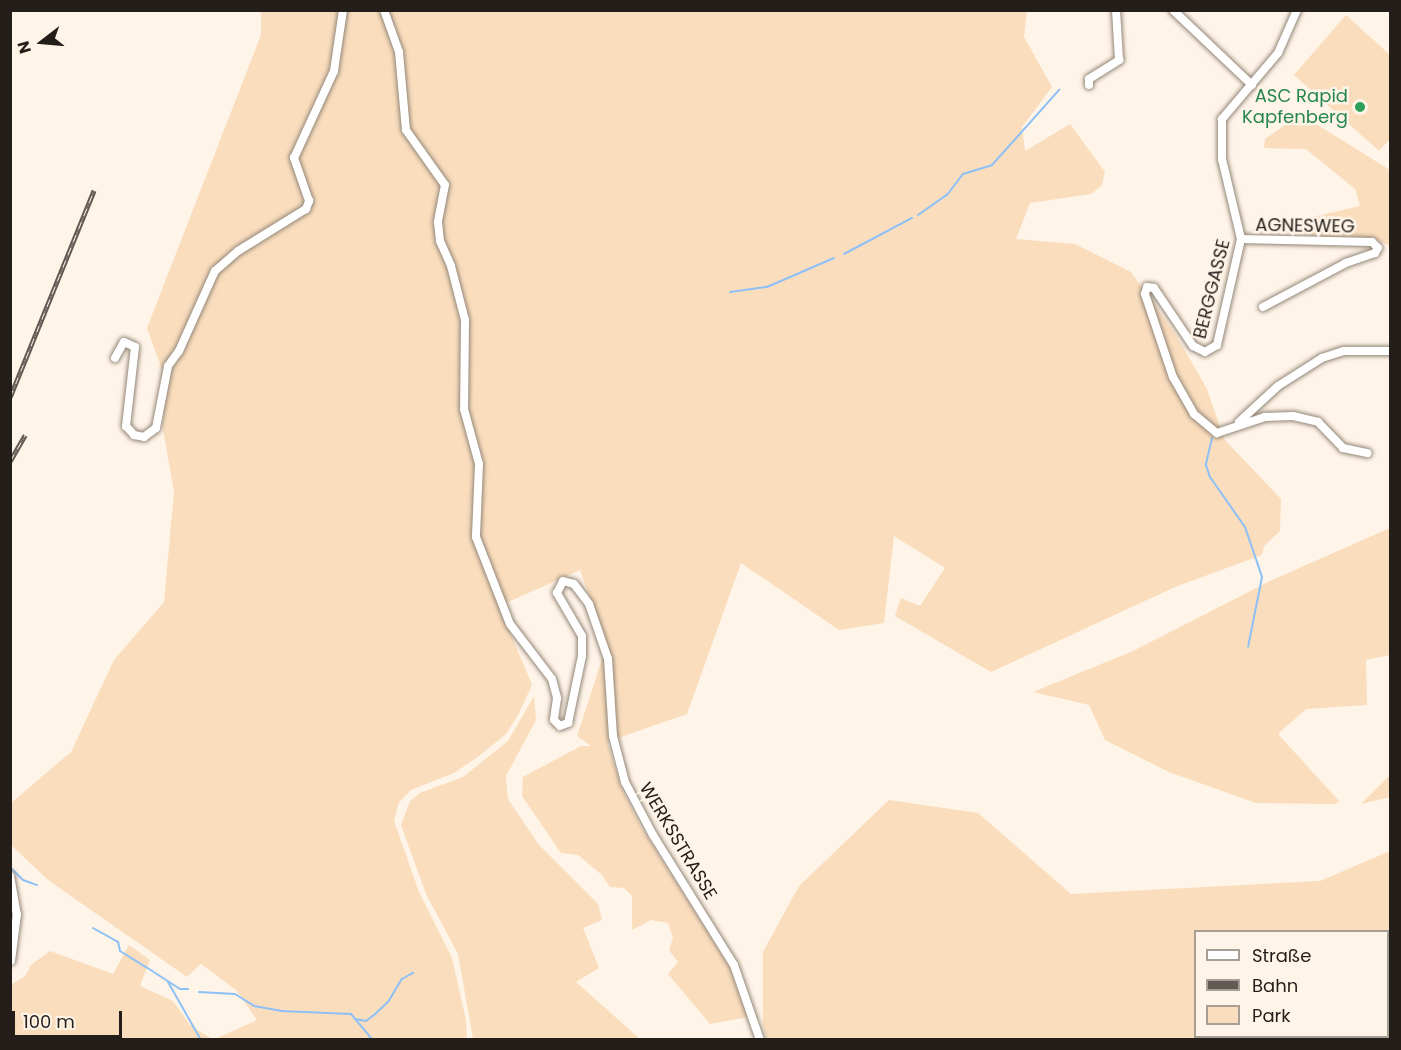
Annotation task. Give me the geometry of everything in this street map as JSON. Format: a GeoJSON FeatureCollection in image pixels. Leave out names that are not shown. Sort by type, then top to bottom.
{"type":"FeatureCollection","features":[{"type":"Feature","properties":{"kind":"street"},"geometry":{"type":"LineString","coordinates":[[115,358],[124,342],[135,347],[126,426],[134,435],[144,437],[156,428],[168,366],[179,351],[215,271],[238,250],[306,209],[309,201],[294,158],[334,71],[343,10]]}},
{"type":"Feature","properties":{"kind":"street","name":"WERKSSTRASSE"},"geometry":{"type":"LineString","coordinates":[[384,10],[399,52],[406,130],[445,185],[438,222],[440,240],[451,266],[465,320],[464,409],[479,465],[476,537],[510,624],[552,679],[557,698],[554,720],[560,726],[568,723],[582,656],[582,636],[557,593],[563,581],[573,584],[590,604],[608,659],[613,736],[625,782],[652,835],[734,965],[760,1040]]}},
{"type":"Feature","properties":{"kind":"street"},"geometry":{"type":"LineString","coordinates":[[1089,85],[1089,79],[1119,60],[1116,10]]}},
{"type":"Feature","properties":{"kind":"street"},"geometry":{"type":"LineString","coordinates":[[1173,10],[1252,85]]}},
{"type":"Feature","properties":{"kind":"street","name":"BERGGASSE"},"geometry":{"type":"LineString","coordinates":[[1297,10],[1278,53],[1252,85],[1228,109],[1220,133],[1241,239],[1214,349],[1205,351],[1193,346],[1154,288],[1145,289],[1173,377],[1194,414],[1217,433],[1237,424],[1264,417],[1293,416],[1318,422],[1343,448],[1367,453]]}},
{"type":"Feature","properties":{"kind":"street","name":"AGNESWEG"},"geometry":{"type":"LineString","coordinates":[[1241,239],[1372,243],[1378,248],[1375,253],[1346,263],[1263,308]]}},
{"type":"Feature","properties":{"kind":"street"},"geometry":{"type":"LineString","coordinates":[[1237,424],[1278,386],[1322,357],[1344,351],[1390,351]]}},
{"type":"Feature","properties":{"kind":"street"},"geometry":{"type":"LineString","coordinates":[[10,876],[17,914],[11,961]]}},
{"type":"Feature","properties":{"kind":"green space"},"geometry":{"type":"Polygon","coordinates":[[[261,11],[1027,11],[1024,37],[1052,87],[1022,127],[1025,151],[1070,124],[1105,172],[1102,185],[1091,194],[1030,203],[1016,239],[1075,244],[1131,272],[1174,332],[1207,389],[1224,439],[1281,499],[1280,531],[1264,546],[1262,555],[1175,587],[991,672],[895,616],[901,598],[920,606],[945,568],[894,536],[884,623],[839,630],[741,563],[687,714],[609,741],[608,745],[622,789],[640,825],[729,966],[748,1017],[710,1024],[668,974],[678,962],[669,950],[673,938],[668,923],[651,920],[632,930],[632,896],[624,888],[610,887],[602,875],[578,855],[561,853],[522,796],[523,777],[581,746],[591,746],[577,736],[607,644],[580,570],[499,606],[532,685],[518,715],[506,734],[479,756],[454,773],[411,790],[399,802],[394,821],[419,892],[452,958],[466,1020],[467,1039],[215,1039],[257,1020],[236,990],[201,964],[187,977],[48,880],[11,845],[11,803],[71,752],[114,660],[164,602],[174,492],[163,429],[166,381],[147,328],[261,35],[261,11]]]}},
{"type":"Feature","properties":{"kind":"green space","name":"ASC Rapid Kapfenberg"},"geometry":{"type":"Polygon","coordinates":[[[1346,15],[1390,55],[1390,139],[1379,151],[1294,75],[1346,15]]]}},
{"type":"Feature","properties":{"kind":"green space"},"geometry":{"type":"Polygon","coordinates":[[[1308,119],[1390,170],[1390,246],[1376,239],[1293,234],[1295,221],[1360,206],[1355,189],[1306,149],[1264,148],[1265,139],[1289,122],[1308,119]]]}},
{"type":"Feature","properties":{"kind":"green space"},"geometry":{"type":"Polygon","coordinates":[[[1390,528],[1390,655],[1366,660],[1367,705],[1306,709],[1278,734],[1339,801],[1335,804],[1256,803],[1169,772],[1105,740],[1089,705],[1033,692],[1133,651],[1270,581],[1390,528]]]}},
{"type":"Feature","properties":{"kind":"green space"},"geometry":{"type":"Polygon","coordinates":[[[534,696],[536,720],[506,776],[508,799],[539,845],[598,904],[602,920],[583,928],[599,968],[576,982],[640,1039],[473,1039],[458,954],[426,894],[401,825],[410,801],[420,793],[463,777],[508,741],[534,696]]]}},
{"type":"Feature","properties":{"kind":"green space"},"geometry":{"type":"Polygon","coordinates":[[[1390,775],[1390,797],[1361,804],[1390,775]]]}},
{"type":"Feature","properties":{"kind":"green space"},"geometry":{"type":"Polygon","coordinates":[[[889,800],[978,813],[1071,894],[1320,881],[1390,851],[1390,1039],[767,1039],[763,1025],[763,952],[799,886],[889,800]]]}},
{"type":"Feature","properties":{"kind":"green space"},"geometry":{"type":"Polygon","coordinates":[[[129,945],[150,960],[140,986],[173,1001],[190,1025],[212,1039],[11,1039],[11,985],[25,976],[31,965],[50,951],[113,974],[129,945]]]}},
{"type":"Feature","properties":{"kind":"waterway"},"geometry":{"type":"LineString","coordinates":[[918,215],[947,195],[963,174],[992,165],[1059,90]]}},
{"type":"Feature","properties":{"kind":"waterway"},"geometry":{"type":"LineString","coordinates":[[844,254],[912,218]]}},
{"type":"Feature","properties":{"kind":"waterway"},"geometry":{"type":"LineString","coordinates":[[730,292],[767,287],[834,258]]}},
{"type":"Feature","properties":{"kind":"waterway"},"geometry":{"type":"LineString","coordinates":[[1212,438],[1206,465],[1210,477],[1245,527],[1262,577],[1248,647]]}},
{"type":"Feature","properties":{"kind":"waterway"},"geometry":{"type":"LineString","coordinates":[[10,867],[23,880],[37,885]]}},
{"type":"Feature","properties":{"kind":"waterway"},"geometry":{"type":"LineString","coordinates":[[93,928],[118,942],[120,951],[180,989],[188,989]]}},
{"type":"Feature","properties":{"kind":"waterway"},"geometry":{"type":"LineString","coordinates":[[356,1019],[366,1021],[374,1015],[388,1002],[402,979],[413,973]]}},
{"type":"Feature","properties":{"kind":"waterway"},"geometry":{"type":"LineString","coordinates":[[168,982],[201,1040]]}},
{"type":"Feature","properties":{"kind":"waterway"},"geometry":{"type":"LineString","coordinates":[[199,992],[235,994],[254,1006],[281,1011],[351,1014],[373,1040]]}},
{"type":"Feature","properties":{"kind":"railway"},"geometry":{"type":"LineString","coordinates":[[10,397],[94,190]]}},
{"type":"Feature","properties":{"kind":"railway"},"geometry":{"type":"LineString","coordinates":[[10,461],[25,435]]}},
{"type":"Feature","properties":{"kind":"place","name":"ASC Rapid Kapfenberg"},"geometry":{"type":"Point","coordinates":[1360,107]}}]}
